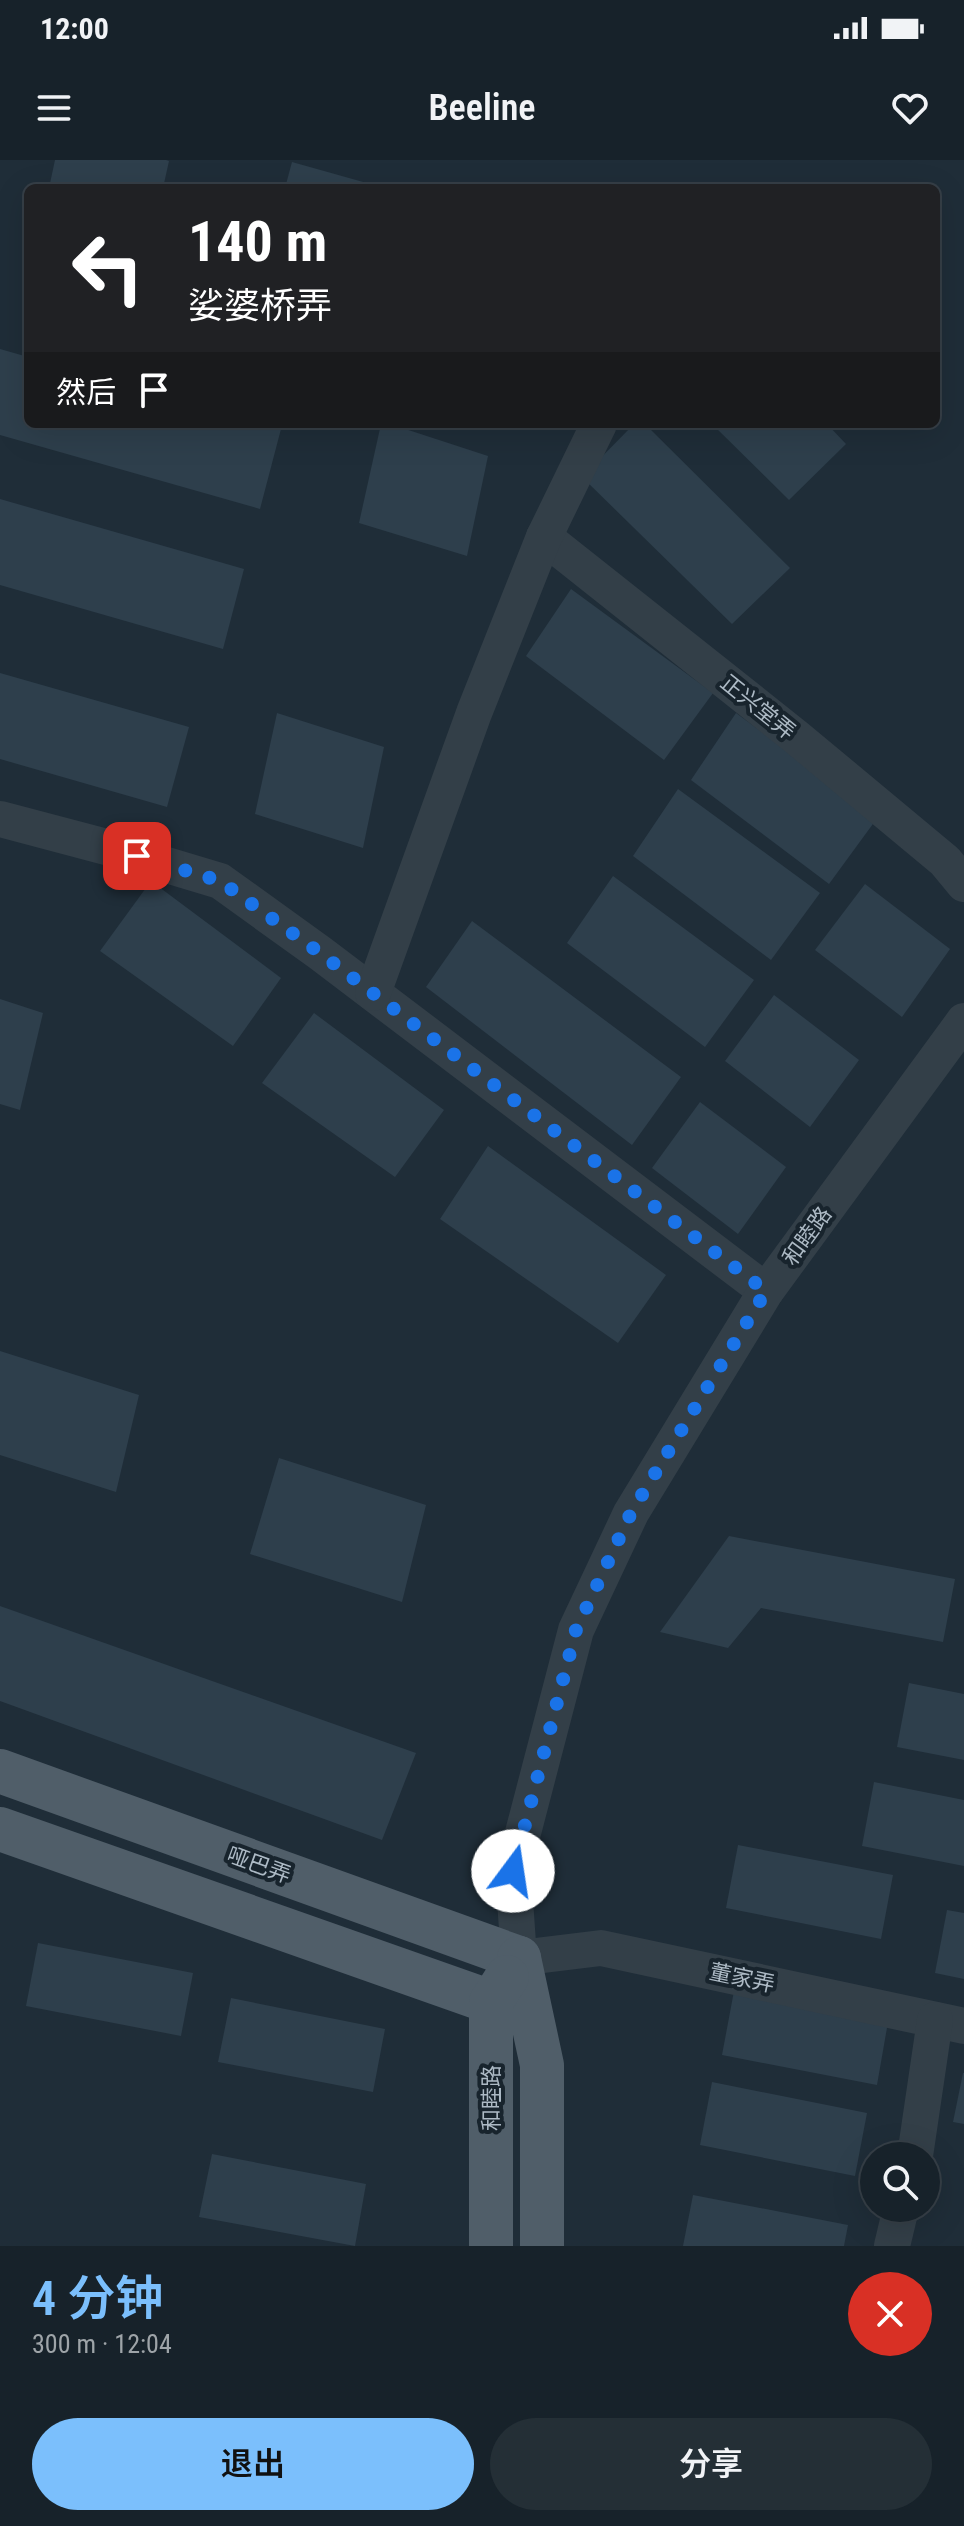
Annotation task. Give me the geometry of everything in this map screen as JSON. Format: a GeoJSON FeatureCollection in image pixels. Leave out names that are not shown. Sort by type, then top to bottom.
{"type":"FeatureCollection","features":[{"type":"Feature","properties":{"kind":"main road","name":"哑巴弄"},"geometry":{"type":"LineString","coordinates":[[0,1771],[519,1958]]}},
{"type":"Feature","properties":{"kind":"main road"},"geometry":{"type":"LineString","coordinates":[[0,1829],[491,2002],[519,1958]]}},
{"type":"Feature","properties":{"kind":"main road","name":"和睦路"},"geometry":{"type":"LineString","coordinates":[[519,1958],[542,2065],[542,2246]]}},
{"type":"Feature","properties":{"kind":"main road","name":"和睦路"},"geometry":{"type":"LineString","coordinates":[[491,2002],[491,2246]]}},
{"type":"Feature","properties":{"kind":"street"},"geometry":{"type":"LineString","coordinates":[[373,993],[474,713],[544,537],[597,428]]}},
{"type":"Feature","properties":{"kind":"street","name":"正兴堂弄"},"geometry":{"type":"LineString","coordinates":[[544,537],[796,737],[945,861],[964,884]]}},
{"type":"Feature","properties":{"kind":"street"},"geometry":{"type":"LineString","coordinates":[[0,819],[220,881],[766,1291]]}},
{"type":"Feature","properties":{"kind":"street","name":"和睦路"},"geometry":{"type":"LineString","coordinates":[[519,1958],[513,1871],[576,1630],[631,1513],[766,1291],[964,1021]]}},
{"type":"Feature","properties":{"kind":"street","name":"董家弄"},"geometry":{"type":"LineString","coordinates":[[519,1958],[601,1948],[949,2023]]}},
{"type":"Feature","properties":{"kind":"street"},"geometry":{"type":"LineString","coordinates":[[919,2142],[949,2023]]}},
{"type":"Feature","properties":{"kind":"street"},"geometry":{"type":"LineString","coordinates":[[892,2246],[898,2222]]}},
{"type":"Feature","properties":{"kind":"building"},"geometry":{"type":"Polygon","coordinates":[[[55,160],[169,161],[164,184],[50,184],[55,160]]]}},
{"type":"Feature","properties":{"kind":"building"},"geometry":{"type":"Polygon","coordinates":[[[292,162],[370,184],[286,184],[292,162]]]}},
{"type":"Feature","properties":{"kind":"building"},"geometry":{"type":"Polygon","coordinates":[[[0,349],[24,356],[24,428],[281,429],[260,509],[0,435],[0,349]]]}},
{"type":"Feature","properties":{"kind":"building"},"geometry":{"type":"Polygon","coordinates":[[[380,428],[402,428],[488,456],[467,556],[359,523],[380,428]]]}},
{"type":"Feature","properties":{"kind":"building"},"geometry":{"type":"Polygon","coordinates":[[[630,428],[649,428],[790,568],[732,624],[582,477],[630,428]]]}},
{"type":"Feature","properties":{"kind":"building"},"geometry":{"type":"Polygon","coordinates":[[[716,428],[831,428],[846,444],[789,500],[716,428]]]}},
{"type":"Feature","properties":{"kind":"building"},"geometry":{"type":"Polygon","coordinates":[[[0,499],[244,569],[223,649],[0,585],[0,499]]]}},
{"type":"Feature","properties":{"kind":"building"},"geometry":{"type":"Polygon","coordinates":[[[571,589],[713,693],[664,760],[526,656],[571,589]]]}},
{"type":"Feature","properties":{"kind":"building"},"geometry":{"type":"Polygon","coordinates":[[[0,673],[189,727],[167,807],[0,759],[0,673]]]}},
{"type":"Feature","properties":{"kind":"building"},"geometry":{"type":"Polygon","coordinates":[[[277,713],[384,747],[363,848],[255,814],[277,713]]]}},
{"type":"Feature","properties":{"kind":"building"},"geometry":{"type":"Polygon","coordinates":[[[736,713],[878,817],[829,884],[691,780],[736,713]]]}},
{"type":"Feature","properties":{"kind":"building"},"geometry":{"type":"Polygon","coordinates":[[[678,789],[820,893],[771,960],[633,856],[678,789]]]}},
{"type":"Feature","properties":{"kind":"building"},"geometry":{"type":"Polygon","coordinates":[[[613,876],[754,980],[705,1047],[567,943],[613,876]]]}},
{"type":"Feature","properties":{"kind":"building"},"geometry":{"type":"Polygon","coordinates":[[[151,881],[281,978],[233,1046],[100,951],[151,881]]]}},
{"type":"Feature","properties":{"kind":"building"},"geometry":{"type":"Polygon","coordinates":[[[865,884],[950,949],[902,1017],[815,950],[865,884]]]}},
{"type":"Feature","properties":{"kind":"building"},"geometry":{"type":"Polygon","coordinates":[[[472,921],[681,1077],[632,1145],[426,987],[472,921]]]}},
{"type":"Feature","properties":{"kind":"building"},"geometry":{"type":"Polygon","coordinates":[[[774,995],[859,1060],[810,1127],[725,1061],[774,995]]]}},
{"type":"Feature","properties":{"kind":"building"},"geometry":{"type":"Polygon","coordinates":[[[0,999],[43,1013],[20,1110],[0,1104],[0,999]]]}},
{"type":"Feature","properties":{"kind":"building"},"geometry":{"type":"Polygon","coordinates":[[[314,1013],[444,1110],[395,1177],[262,1083],[314,1013]]]}},
{"type":"Feature","properties":{"kind":"building"},"geometry":{"type":"Polygon","coordinates":[[[700,1102],[786,1167],[738,1234],[652,1168],[700,1102]]]}},
{"type":"Feature","properties":{"kind":"building"},"geometry":{"type":"Polygon","coordinates":[[[488,1146],[666,1275],[618,1343],[440,1219],[488,1146]]]}},
{"type":"Feature","properties":{"kind":"building"},"geometry":{"type":"Polygon","coordinates":[[[0,1351],[139,1395],[116,1492],[0,1455],[0,1351]]]}},
{"type":"Feature","properties":{"kind":"building"},"geometry":{"type":"Polygon","coordinates":[[[279,1458],[426,1505],[402,1602],[250,1554],[279,1458]]]}},
{"type":"Feature","properties":{"kind":"building"},"geometry":{"type":"Polygon","coordinates":[[[729,1536],[955,1579],[943,1642],[761,1608],[728,1648],[660,1632],[729,1536]]]}},
{"type":"Feature","properties":{"kind":"building"},"geometry":{"type":"Polygon","coordinates":[[[0,1606],[416,1753],[382,1840],[0,1701],[0,1606]]]}},
{"type":"Feature","properties":{"kind":"building"},"geometry":{"type":"Polygon","coordinates":[[[909,1683],[964,1694],[964,1760],[897,1747],[909,1683]]]}},
{"type":"Feature","properties":{"kind":"building"},"geometry":{"type":"Polygon","coordinates":[[[874,1782],[964,1800],[964,1866],[862,1846],[874,1782]]]}},
{"type":"Feature","properties":{"kind":"building"},"geometry":{"type":"Polygon","coordinates":[[[738,1845],[893,1875],[881,1939],[726,1908],[738,1845]]]}},
{"type":"Feature","properties":{"kind":"building"},"geometry":{"type":"Polygon","coordinates":[[[947,1910],[964,1913],[964,1979],[935,1973],[947,1910]]]}},
{"type":"Feature","properties":{"kind":"building"},"geometry":{"type":"Polygon","coordinates":[[[38,1943],[193,1973],[181,2036],[26,2006],[38,1943]]]}},
{"type":"Feature","properties":{"kind":"building"},"geometry":{"type":"Polygon","coordinates":[[[734,1991],[888,2022],[877,2085],[722,2055],[734,1991]]]}},
{"type":"Feature","properties":{"kind":"building"},"geometry":{"type":"Polygon","coordinates":[[[231,1998],[385,2029],[373,2092],[218,2062],[231,1998]]]}},
{"type":"Feature","properties":{"kind":"building"},"geometry":{"type":"Polygon","coordinates":[[[964,2073],[964,2124],[953,2122],[964,2073]]]}},
{"type":"Feature","properties":{"kind":"building"},"geometry":{"type":"Polygon","coordinates":[[[712,2082],[867,2113],[855,2176],[700,2145],[712,2082]]]}},
{"type":"Feature","properties":{"kind":"building"},"geometry":{"type":"Polygon","coordinates":[[[212,2154],[366,2184],[355,2246],[199,2217],[212,2154]]]}},
{"type":"Feature","properties":{"kind":"building"},"geometry":{"type":"Polygon","coordinates":[[[693,2195],[848,2225],[844,2246],[683,2246],[693,2195]]]}},
{"type":"Feature","properties":{"kind":"route"},"geometry":{"type":"LineString","coordinates":[[137,856],[220,881],[320,953],[766,1291],[631,1513],[576,1630],[513,1871]]}}]}
